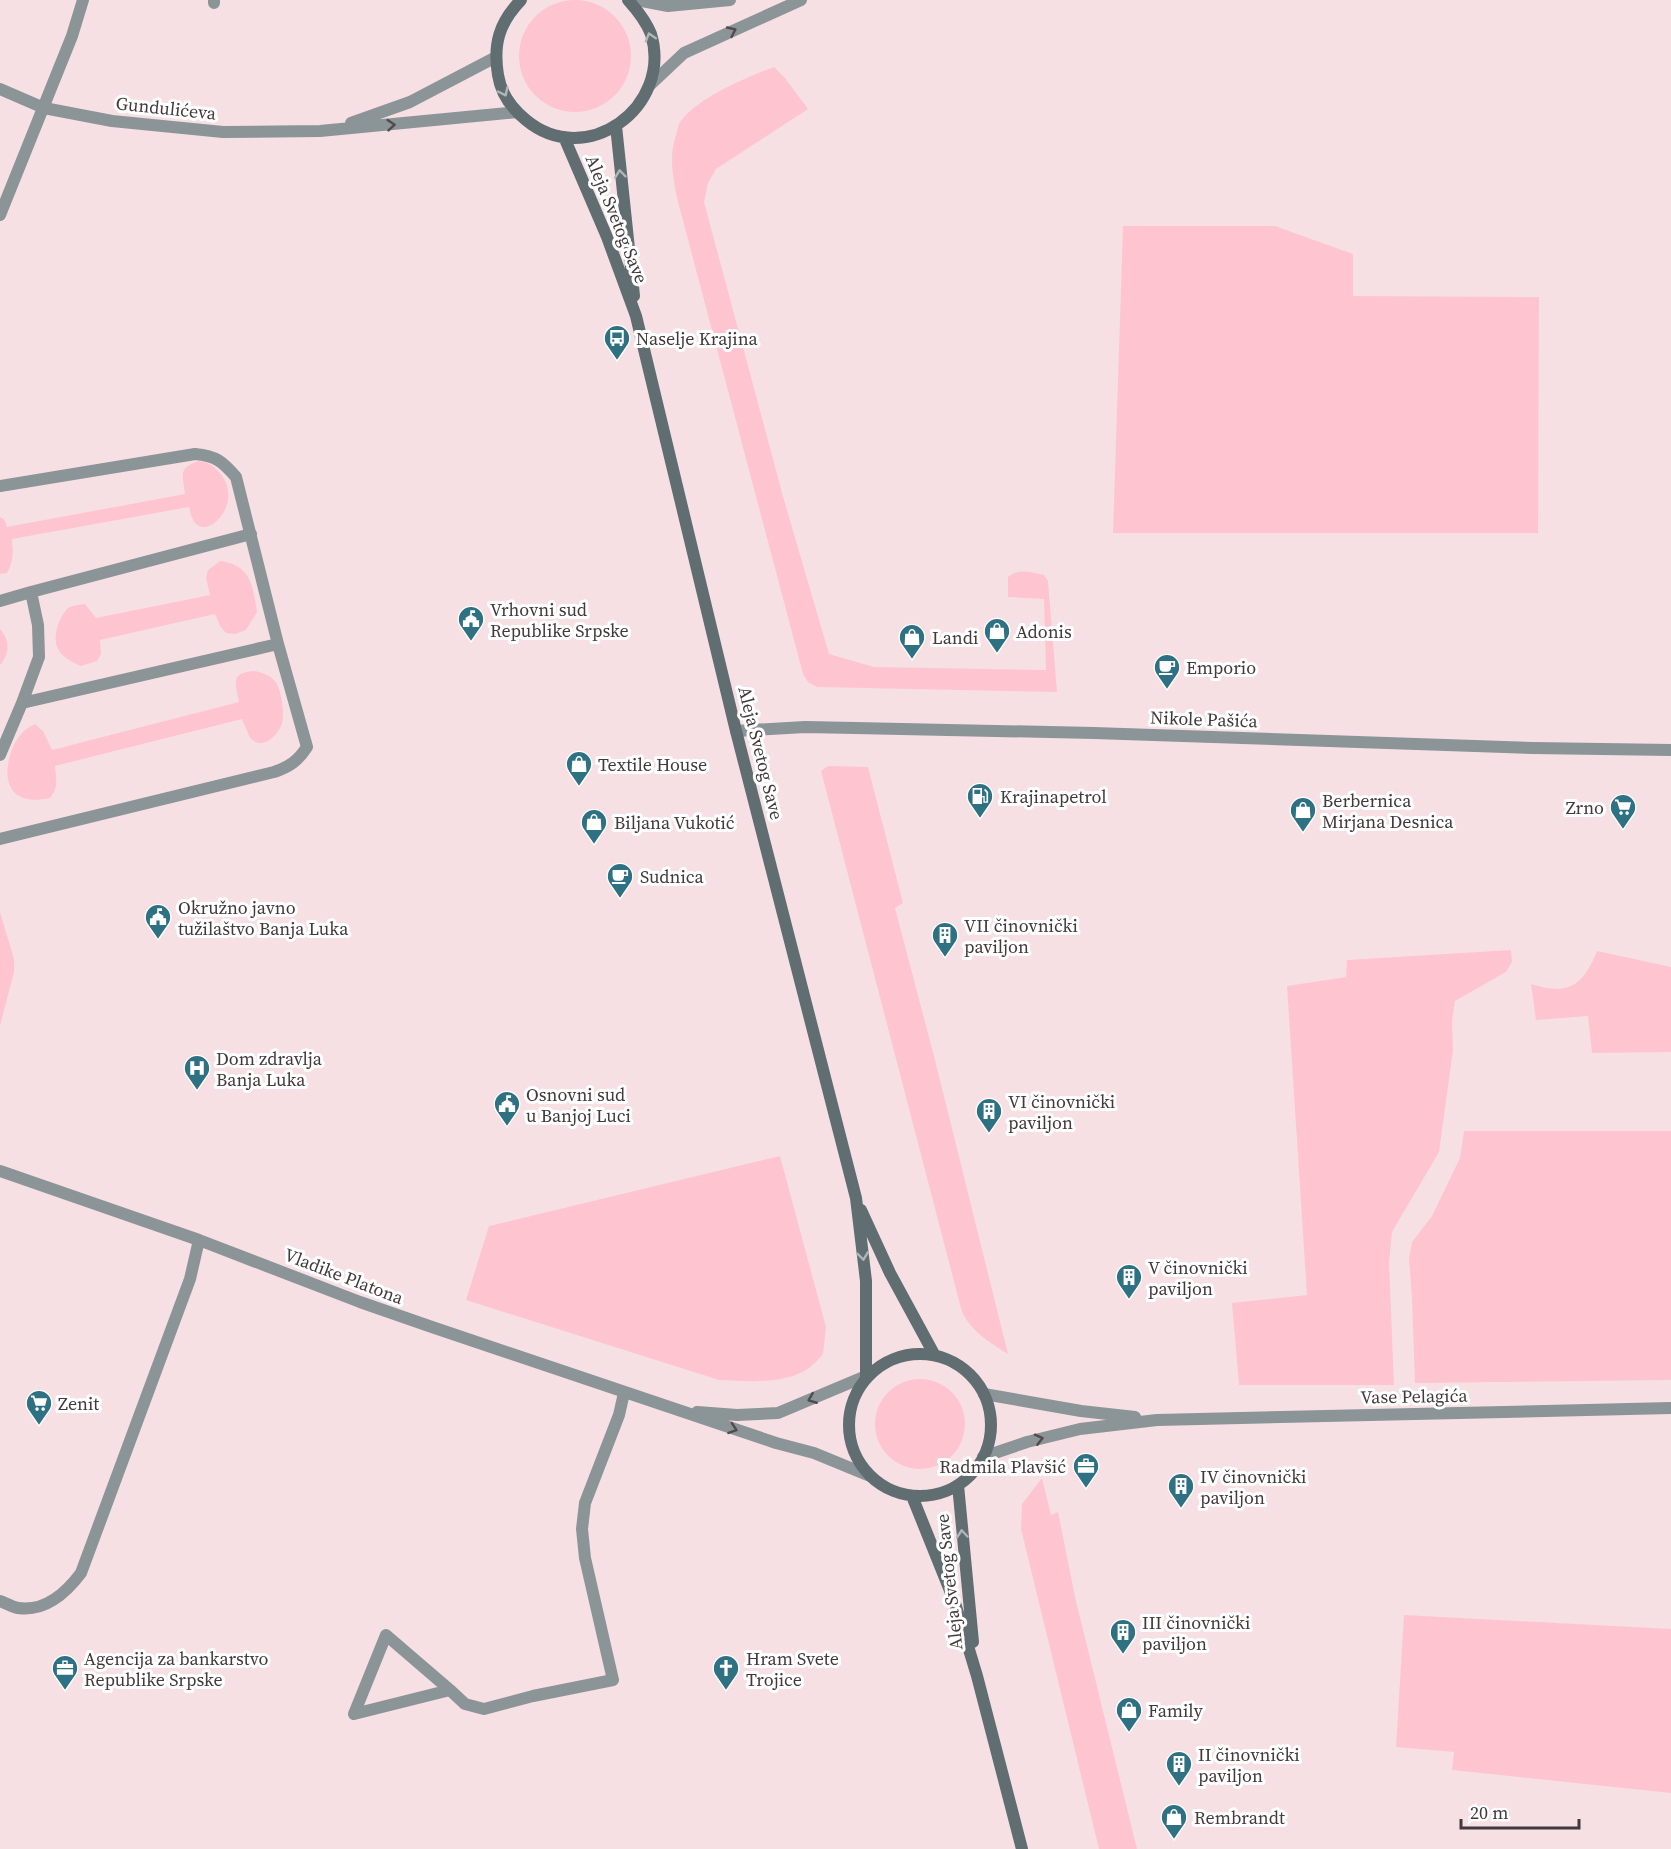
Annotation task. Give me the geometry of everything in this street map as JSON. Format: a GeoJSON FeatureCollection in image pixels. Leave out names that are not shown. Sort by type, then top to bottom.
{"type":"FeatureCollection","features":[{"type":"Feature","properties":{"kind":"main road"},"geometry":{"type":"LineString","coordinates":[[521,0],[509,6],[499,34],[495,57],[500,87],[517,112],[530,124],[546,133],[564,137],[593,136],[616,126],[630,116],[641,102],[649,86],[654,62],[650,33],[641,14],[628,0]]}},
{"type":"Feature","properties":{"kind":"main road","name":"Aleja Svetog Save"},"geometry":{"type":"LineString","coordinates":[[616,126],[636,316]]}},
{"type":"Feature","properties":{"kind":"main road","name":"Aleja Svetog Save"},"geometry":{"type":"LineString","coordinates":[[564,137],[607,237],[636,316],[736,731],[856,1198],[866,1281],[867,1376]]}},
{"type":"Feature","properties":{"kind":"main road","name":"Aleja Svetog Save"},"geometry":{"type":"LineString","coordinates":[[856,1198],[890,1273],[934,1354]]}},
{"type":"Feature","properties":{"kind":"main road"},"geometry":{"type":"LineString","coordinates":[[934,1354],[963,1368],[975,1380],[990,1410],[992,1429],[983,1456],[975,1470],[958,1485],[938,1494],[912,1496],[889,1489],[870,1476],[855,1456],[849,1433],[849,1413],[855,1393],[867,1376],[882,1363],[901,1355],[934,1354]]}},
{"type":"Feature","properties":{"kind":"main road","name":"Aleja Svetog Save"},"geometry":{"type":"LineString","coordinates":[[958,1485],[977,1676]]}},
{"type":"Feature","properties":{"kind":"main road","name":"Aleja Svetog Save"},"geometry":{"type":"LineString","coordinates":[[912,1496],[955,1603],[977,1676],[1022,1849]]}},
{"type":"Feature","properties":{"kind":"street"},"geometry":{"type":"LineString","coordinates":[[0,215],[72,36],[83,0]]}},
{"type":"Feature","properties":{"kind":"street"},"geometry":{"type":"LineString","coordinates":[[637,0],[668,6],[730,0]]}},
{"type":"Feature","properties":{"kind":"street"},"geometry":{"type":"LineString","coordinates":[[649,86],[684,53],[801,0]]}},
{"type":"Feature","properties":{"kind":"street","name":"Gundulićeva"},"geometry":{"type":"LineString","coordinates":[[332,129],[410,102],[495,57]]}},
{"type":"Feature","properties":{"kind":"street","name":"Gundulićeva"},"geometry":{"type":"LineString","coordinates":[[0,89],[44,108],[112,122],[223,132],[320,131],[517,112]]}},
{"type":"Feature","properties":{"kind":"street"},"geometry":{"type":"LineString","coordinates":[[0,486],[195,454],[211,456],[224,463],[236,477],[278,644],[307,747],[300,758],[289,767],[0,839]]}},
{"type":"Feature","properties":{"kind":"street"},"geometry":{"type":"LineString","coordinates":[[0,601],[251,534]]}},
{"type":"Feature","properties":{"kind":"street"},"geometry":{"type":"LineString","coordinates":[[0,755],[39,657],[38,625],[31,592]]}},
{"type":"Feature","properties":{"kind":"street"},"geometry":{"type":"LineString","coordinates":[[22,703],[278,644]]}},
{"type":"Feature","properties":{"kind":"street","name":"Nikole Pašića"},"geometry":{"type":"LineString","coordinates":[[736,731],[855,728],[1671,750]]}},
{"type":"Feature","properties":{"kind":"street","name":"Vladike Platona"},"geometry":{"type":"LineString","coordinates":[[0,1171],[199,1240],[360,1302],[624,1393],[776,1443],[814,1453],[870,1476]]}},
{"type":"Feature","properties":{"kind":"street"},"geometry":{"type":"LineString","coordinates":[[0,1601],[17,1608],[33,1608],[49,1602],[69,1589],[81,1573],[190,1279],[199,1240]]}},
{"type":"Feature","properties":{"kind":"street","name":"Vladike Platona"},"geometry":{"type":"LineString","coordinates":[[678,1410],[737,1414],[778,1413],[867,1376]]}},
{"type":"Feature","properties":{"kind":"street"},"geometry":{"type":"LineString","coordinates":[[450,1690],[354,1714],[386,1635],[450,1690],[465,1704],[484,1709],[533,1696],[613,1680],[585,1558],[582,1529],[585,1503],[619,1415],[624,1393]]}},
{"type":"Feature","properties":{"kind":"street","name":"Vase Pelagića"},"geometry":{"type":"LineString","coordinates":[[984,1394],[1081,1412],[1157,1420]]}},
{"type":"Feature","properties":{"kind":"street","name":"Vase Pelagića"},"geometry":{"type":"LineString","coordinates":[[983,1456],[1080,1429],[1157,1420],[1671,1408]]}},
{"type":"Feature","properties":{"kind":"shaded area"},"geometry":{"type":"Polygon","coordinates":[[[575,0],[596,5],[614,17],[626,35],[631,56],[626,77],[614,95],[596,107],[575,112],[554,107],[536,95],[524,77],[519,56],[524,35],[536,17],[554,5],[575,0]]]}},
{"type":"Feature","properties":{"kind":"shaded area"},"geometry":{"type":"Polygon","coordinates":[[[774,67],[808,109],[716,169],[708,183],[704,202],[784,500],[829,654],[874,667],[1046,670],[1044,599],[1008,597],[1008,577],[1016,572],[1030,572],[1044,575],[1048,581],[1057,692],[817,687],[808,682],[803,674],[677,198],[672,168],[673,146],[678,127],[686,115],[722,90],[774,67]]]}},
{"type":"Feature","properties":{"kind":"shaded area"},"geometry":{"type":"Polygon","coordinates":[[[1123,226],[1275,226],[1353,254],[1353,296],[1539,297],[1538,533],[1113,533],[1123,226]]]}},
{"type":"Feature","properties":{"kind":"shaded area"},"geometry":{"type":"Polygon","coordinates":[[[199,461],[207,463],[219,472],[226,483],[228,495],[221,516],[207,527],[199,526],[193,520],[189,507],[12,539],[11,564],[7,573],[0,574],[0,517],[4,519],[7,527],[185,494],[184,470],[187,466],[199,461]]]}},
{"type":"Feature","properties":{"kind":"shaded area"},"geometry":{"type":"Polygon","coordinates":[[[220,561],[238,567],[244,572],[251,585],[257,612],[246,630],[235,634],[226,633],[215,614],[100,640],[101,654],[97,661],[81,666],[65,657],[58,649],[57,629],[61,618],[69,608],[85,604],[96,618],[210,595],[206,578],[208,570],[220,561]]]}},
{"type":"Feature","properties":{"kind":"shaded area"},"geometry":{"type":"Polygon","coordinates":[[[0,629],[6,638],[8,647],[6,656],[0,665],[0,629]]]}},
{"type":"Feature","properties":{"kind":"shaded area"},"geometry":{"type":"Polygon","coordinates":[[[254,671],[265,674],[275,681],[282,701],[281,727],[266,742],[258,743],[250,738],[242,719],[55,766],[56,786],[50,798],[27,799],[13,791],[9,784],[7,775],[11,752],[17,739],[30,726],[35,724],[43,731],[52,750],[239,702],[237,677],[254,671]]]}},
{"type":"Feature","properties":{"kind":"shaded area"},"geometry":{"type":"Polygon","coordinates":[[[828,766],[868,767],[903,903],[895,908],[1008,1354],[976,1331],[962,1312],[821,771],[828,766]]]}},
{"type":"Feature","properties":{"kind":"shaded area"},"geometry":{"type":"Polygon","coordinates":[[[0,912],[14,959],[14,972],[0,1026],[0,912]]]}},
{"type":"Feature","properties":{"kind":"shaded area"},"geometry":{"type":"Polygon","coordinates":[[[1511,950],[1512,962],[1506,972],[1455,1001],[1452,1020],[1453,1050],[1439,1152],[1392,1232],[1389,1262],[1394,1385],[1239,1385],[1232,1303],[1307,1295],[1287,986],[1346,977],[1347,960],[1511,950]]]}},
{"type":"Feature","properties":{"kind":"shaded area"},"geometry":{"type":"Polygon","coordinates":[[[1597,951],[1671,967],[1671,1052],[1592,1053],[1588,1016],[1536,1020],[1531,984],[1555,989],[1573,985],[1586,973],[1597,951]]]}},
{"type":"Feature","properties":{"kind":"shaded area"},"geometry":{"type":"Polygon","coordinates":[[[1464,1131],[1671,1131],[1671,1380],[1415,1383],[1409,1258],[1412,1242],[1432,1216],[1460,1158],[1464,1131]]]}},
{"type":"Feature","properties":{"kind":"shaded area"},"geometry":{"type":"Polygon","coordinates":[[[780,1156],[826,1327],[823,1354],[809,1368],[799,1373],[766,1381],[719,1380],[466,1300],[489,1226],[780,1156]]]}},
{"type":"Feature","properties":{"kind":"shaded area"},"geometry":{"type":"Polygon","coordinates":[[[920,1379],[937,1382],[952,1392],[962,1407],[965,1424],[962,1441],[952,1456],[937,1466],[920,1469],[903,1466],[888,1456],[878,1441],[875,1424],[878,1407],[888,1392],[903,1382],[920,1379]]]}},
{"type":"Feature","properties":{"kind":"shaded area"},"geometry":{"type":"Polygon","coordinates":[[[1042,1478],[1051,1515],[1058,1512],[1075,1597],[1137,1849],[1099,1849],[1021,1529],[1022,1504],[1042,1478]]]}},
{"type":"Feature","properties":{"kind":"shaded area"},"geometry":{"type":"Polygon","coordinates":[[[1404,1615],[1671,1629],[1671,1793],[1452,1770],[1454,1752],[1396,1747],[1404,1615]]]}},
{"type":"Feature","properties":{"kind":"place","name":"Naselje Krajina"},"geometry":{"type":"Point","coordinates":[617,361]}},
{"type":"Feature","properties":{"kind":"place","name":"Vrhovni sud Republike Srpske"},"geometry":{"type":"Point","coordinates":[471,642]}},
{"type":"Feature","properties":{"kind":"place","name":"Adonis"},"geometry":{"type":"Point","coordinates":[997,654]}},
{"type":"Feature","properties":{"kind":"place","name":"Landi"},"geometry":{"type":"Point","coordinates":[912,660]}},
{"type":"Feature","properties":{"kind":"place","name":"Emporio"},"geometry":{"type":"Point","coordinates":[1167,690]}},
{"type":"Feature","properties":{"kind":"place","name":"Textile House"},"geometry":{"type":"Point","coordinates":[579,787]}},
{"type":"Feature","properties":{"kind":"place","name":"Krajinapetrol"},"geometry":{"type":"Point","coordinates":[980,819]}},
{"type":"Feature","properties":{"kind":"place","name":"Zrno"},"geometry":{"type":"Point","coordinates":[1623,830]}},
{"type":"Feature","properties":{"kind":"place","name":"Berbernica Mirjana Desnica"},"geometry":{"type":"Point","coordinates":[1303,833]}},
{"type":"Feature","properties":{"kind":"place","name":"Biljana Vukotić"},"geometry":{"type":"Point","coordinates":[594,845]}},
{"type":"Feature","properties":{"kind":"place","name":"Sudnica"},"geometry":{"type":"Point","coordinates":[620,899]}},
{"type":"Feature","properties":{"kind":"place","name":"Okružno javno tužilaštvo Banja Luka"},"geometry":{"type":"Point","coordinates":[158,940]}},
{"type":"Feature","properties":{"kind":"place","name":"VII činovnički paviljon"},"geometry":{"type":"Point","coordinates":[945,958]}},
{"type":"Feature","properties":{"kind":"place","name":"Dom zdravlja Banja Luka"},"geometry":{"type":"Point","coordinates":[197,1091]}},
{"type":"Feature","properties":{"kind":"place","name":"Osnovni sud u Banjoj Luci"},"geometry":{"type":"Point","coordinates":[507,1127]}},
{"type":"Feature","properties":{"kind":"place","name":"VI činovnički paviljon"},"geometry":{"type":"Point","coordinates":[989,1134]}},
{"type":"Feature","properties":{"kind":"place","name":"V činovnički paviljon"},"geometry":{"type":"Point","coordinates":[1129,1300]}},
{"type":"Feature","properties":{"kind":"place","name":"Zenit"},"geometry":{"type":"Point","coordinates":[39,1426]}},
{"type":"Feature","properties":{"kind":"place","name":"Radmila Plavšić"},"geometry":{"type":"Point","coordinates":[1086,1489]}},
{"type":"Feature","properties":{"kind":"place","name":"IV činovnički paviljon"},"geometry":{"type":"Point","coordinates":[1181,1509]}},
{"type":"Feature","properties":{"kind":"place","name":"III činovnički paviljon"},"geometry":{"type":"Point","coordinates":[1123,1655]}},
{"type":"Feature","properties":{"kind":"place","name":"Agencija za bankarstvo Republike Srpske"},"geometry":{"type":"Point","coordinates":[65,1691]}},
{"type":"Feature","properties":{"kind":"place","name":"Hram Svete Trojice"},"geometry":{"type":"Point","coordinates":[726,1691]}},
{"type":"Feature","properties":{"kind":"place","name":"Family"},"geometry":{"type":"Point","coordinates":[1129,1733]}},
{"type":"Feature","properties":{"kind":"place","name":"II činovnički paviljon"},"geometry":{"type":"Point","coordinates":[1179,1787]}},
{"type":"Feature","properties":{"kind":"place","name":"Rembrandt"},"geometry":{"type":"Point","coordinates":[1174,1840]}}]}
